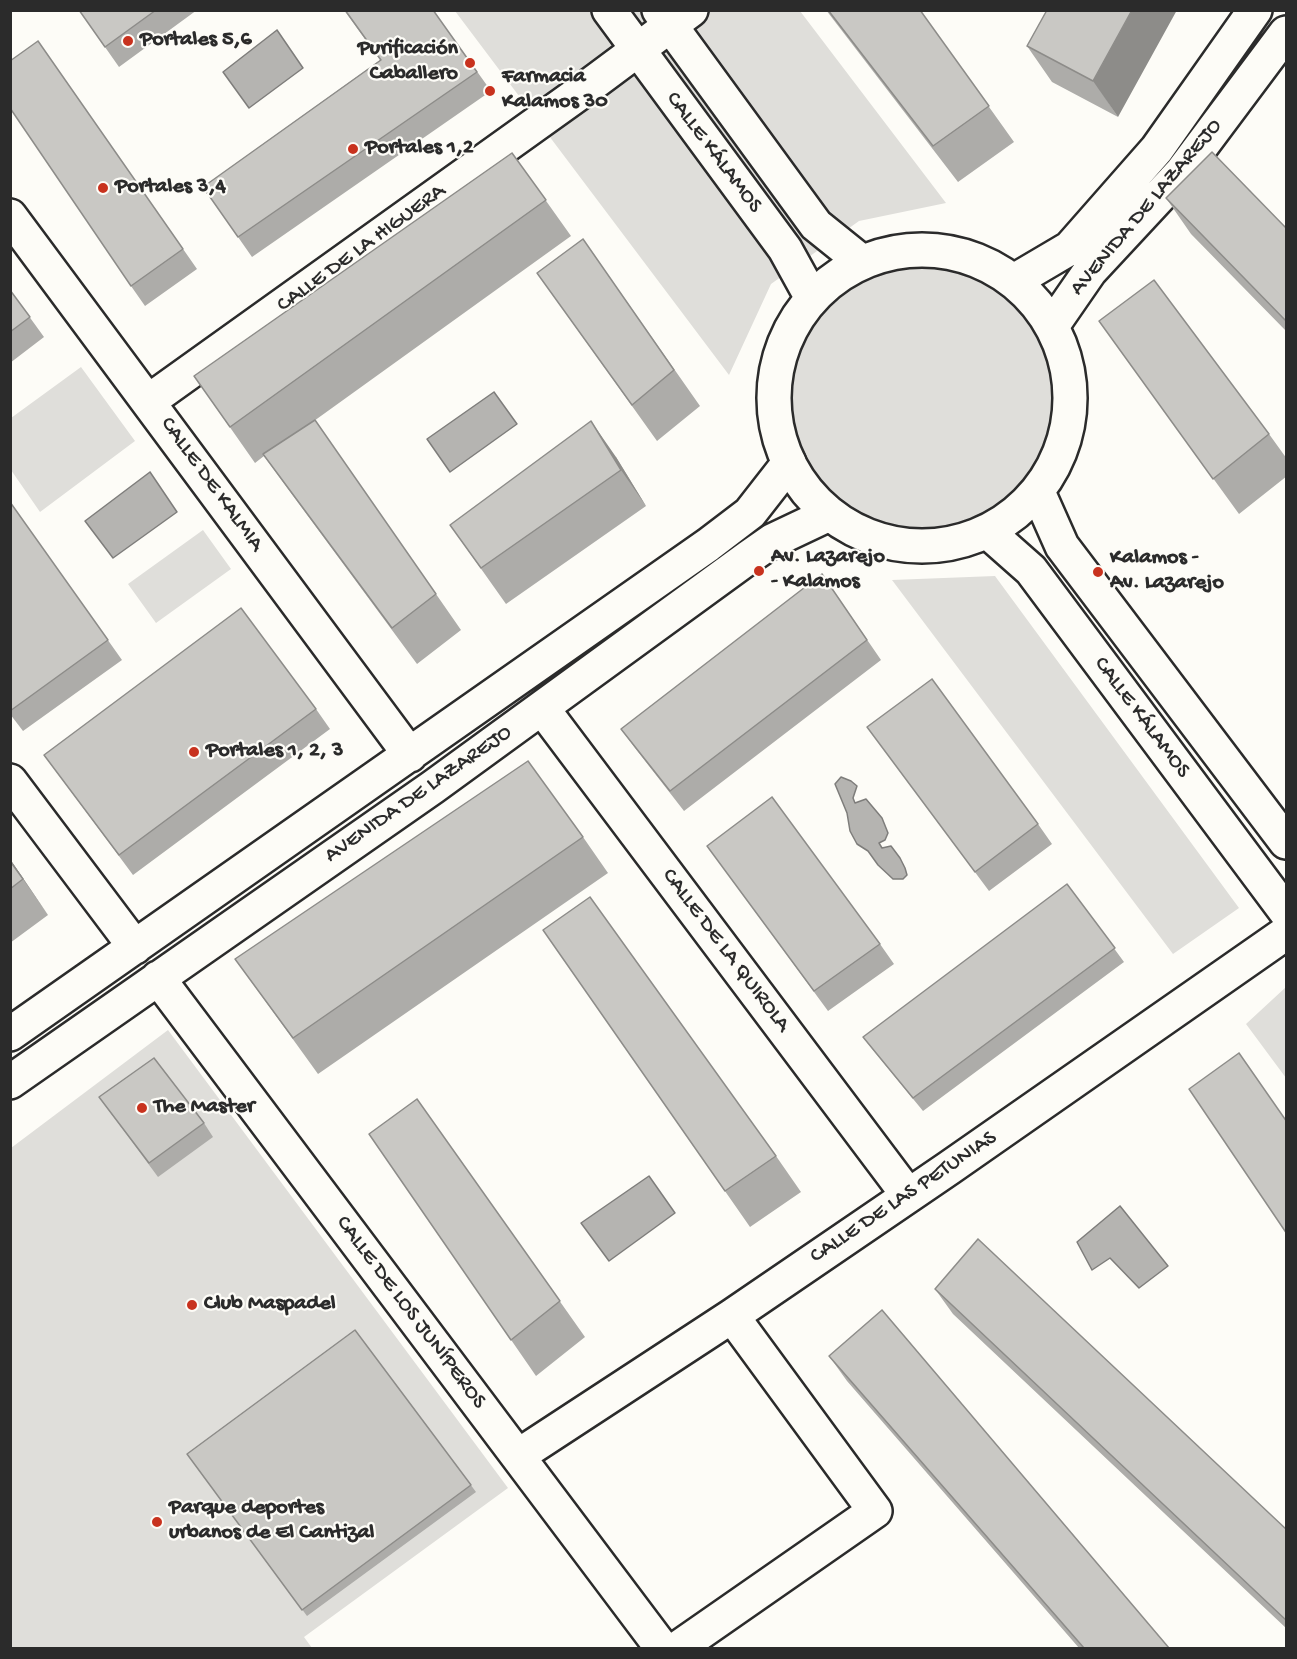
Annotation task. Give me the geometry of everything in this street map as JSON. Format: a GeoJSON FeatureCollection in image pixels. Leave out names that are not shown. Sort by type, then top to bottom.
{"type":"FeatureCollection","features":[{"type":"Feature","properties":{"kind":"street","name":"CALLE KÁLAMOS"},"geometry":{"type":"LineString","coordinates":[[609,10],[785,249],[812,298]]}},
{"type":"Feature","properties":{"kind":"street"},"geometry":{"type":"LineString","coordinates":[[1254,13],[1286,36]]}},
{"type":"Feature","properties":{"kind":"street","name":"AVENIDA DE LAZAREJO"},"geometry":{"type":"LineString","coordinates":[[1014,281],[1070,248],[1157,149],[1254,13]]}},
{"type":"Feature","properties":{"kind":"street","name":"CALLE KÁLAMOS"},"geometry":{"type":"LineString","coordinates":[[673,16],[816,225],[862,262]]}},
{"type":"Feature","properties":{"kind":"street","name":"CALLE DE LA HIGUERA"},"geometry":{"type":"LineString","coordinates":[[149,401],[638,51],[673,16]]}},
{"type":"Feature","properties":{"kind":"street","name":"AVENIDA DE LAZAREJO"},"geometry":{"type":"LineString","coordinates":[[1052,326],[1090,271],[1182,172],[1286,36]]}},
{"type":"Feature","properties":{"kind":"street","name":"CALLE DE KALMIA"},"geometry":{"type":"LineString","coordinates":[[10,216],[410,755]]}},
{"type":"Feature","properties":{"kind":"street"},"geometry":{"type":"LineString","coordinates":[[940,250],[979,261],[1014,281],[1035,302],[1052,326],[1065,358],[1071,393],[1068,428],[1056,462],[1038,492],[1015,515],[988,532],[956,543],[923,547],[890,543],[858,532],[829,514],[806,491],[789,463],[777,430],[774,394],[779,360],[792,326],[812,298],[835,277],[862,262],[900,251],[940,250]]}},
{"type":"Feature","properties":{"kind":"street","name":"AVENIDA DE LAZAREJO"},"geometry":{"type":"LineString","coordinates":[[10,1035],[708,544],[750,513],[789,463]]}},
{"type":"Feature","properties":{"kind":"street","name":"CALLE KÁLAMOS"},"geometry":{"type":"LineString","coordinates":[[1038,492],[1062,546],[1287,842]]}},
{"type":"Feature","properties":{"kind":"street","name":"AVENIDA DE LAZAREJO"},"geometry":{"type":"LineString","coordinates":[[10,1082],[423,794],[749,557],[772,542],[829,514]]}},
{"type":"Feature","properties":{"kind":"street","name":"CALLE KÁLAMOS"},"geometry":{"type":"LineString","coordinates":[[988,532],[1031,570],[1287,912]]}},
{"type":"Feature","properties":{"kind":"street","name":"CALLE DE LA QUIROLA"},"geometry":{"type":"LineString","coordinates":[[542,708],[908,1195]]}},
{"type":"Feature","properties":{"kind":"street"},"geometry":{"type":"LineString","coordinates":[[10,781],[135,947]]}},
{"type":"Feature","properties":{"kind":"street","name":"CALLE DE LAS PETUNIAS"},"geometry":{"type":"LineString","coordinates":[[518,1456],[732,1316],[1287,933]]}},
{"type":"Feature","properties":{"kind":"street","name":"CALLE DE LOS JUNÍPEROS"},"geometry":{"type":"LineString","coordinates":[[158,978],[662,1648]]}},
{"type":"Feature","properties":{"kind":"street"},"geometry":{"type":"LineString","coordinates":[[678,1648],[875,1511],[732,1316]]}},
{"type":"Feature","properties":{"kind":"shaded area"},"geometry":{"type":"Polygon","coordinates":[[[455,11],[800,11],[946,203],[859,221],[771,284],[729,375],[455,11]]]}},
{"type":"Feature","properties":{"kind":"shaded area"},"geometry":{"type":"Polygon","coordinates":[[[277,30],[303,68],[249,108],[223,72],[277,30]]]}},
{"type":"Feature","properties":{"kind":"shaded area"},"geometry":{"type":"Polygon","coordinates":[[[936,264],[974,274],[998,286],[1018,303],[1035,323],[1047,347],[1055,372],[1057,398],[1055,424],[1047,449],[1035,473],[1018,493],[998,510],[974,522],[949,530],[910,532],[872,522],[848,510],[819,483],[811,473],[799,449],[791,424],[789,385],[799,347],[811,323],[838,294],[848,286],[872,274],[897,266],[936,264]]]}},
{"type":"Feature","properties":{"kind":"shaded area"},"geometry":{"type":"Polygon","coordinates":[[[81,367],[135,441],[40,512],[11,470],[11,418],[81,367]]]}},
{"type":"Feature","properties":{"kind":"shaded area"},"geometry":{"type":"Polygon","coordinates":[[[494,392],[517,424],[450,472],[427,439],[494,392]]]}},
{"type":"Feature","properties":{"kind":"shaded area"},"geometry":{"type":"Polygon","coordinates":[[[150,472],[177,512],[113,558],[85,521],[150,472]]]}},
{"type":"Feature","properties":{"kind":"shaded area"},"geometry":{"type":"Polygon","coordinates":[[[203,530],[231,569],[156,623],[128,584],[203,530]]]}},
{"type":"Feature","properties":{"kind":"shaded area"},"geometry":{"type":"Polygon","coordinates":[[[995,576],[1239,908],[1173,954],[892,580],[995,576]]]}},
{"type":"Feature","properties":{"kind":"shaded area"},"geometry":{"type":"Polygon","coordinates":[[[841,777],[857,786],[853,798],[855,803],[866,799],[882,818],[888,833],[885,840],[879,843],[882,848],[891,846],[900,858],[907,875],[903,879],[893,879],[878,865],[868,851],[857,844],[850,831],[847,813],[835,784],[841,777]]]}},
{"type":"Feature","properties":{"kind":"shaded area"},"geometry":{"type":"Polygon","coordinates":[[[1286,987],[1286,1078],[1246,1024],[1286,987]]]}},
{"type":"Feature","properties":{"kind":"shaded area","name":"Club Maspadel"},"geometry":{"type":"Polygon","coordinates":[[[168,1030],[508,1488],[304,1637],[312,1648],[11,1648],[11,1148],[168,1030]]]}},
{"type":"Feature","properties":{"kind":"shaded area"},"geometry":{"type":"Polygon","coordinates":[[[649,1176],[675,1213],[609,1261],[581,1223],[649,1176]]]}},
{"type":"Feature","properties":{"kind":"shaded area"},"geometry":{"type":"Polygon","coordinates":[[[1120,1206],[1168,1266],[1139,1288],[1110,1258],[1092,1270],[1077,1242],[1120,1206]]]}},
{"type":"Feature","properties":{"kind":"building"},"geometry":{"type":"Polygon","coordinates":[[[79,10],[156,10],[105,47],[79,10]]]}},
{"type":"Feature","properties":{"kind":"building","name":"Portales 1,2"},"geometry":{"type":"Polygon","coordinates":[[[345,10],[433,10],[477,72],[238,237],[203,187],[381,60],[345,10]]]}},
{"type":"Feature","properties":{"kind":"building"},"geometry":{"type":"Polygon","coordinates":[[[828,10],[920,10],[989,106],[933,146],[828,10]]]}},
{"type":"Feature","properties":{"kind":"building"},"geometry":{"type":"Polygon","coordinates":[[[1047,10],[1132,10],[1093,81],[1027,46],[1047,10]]]}},
{"type":"Feature","properties":{"kind":"building","name":"Portales 3,4"},"geometry":{"type":"Polygon","coordinates":[[[38,41],[183,249],[131,286],[10,108],[10,61],[38,41]]]}},
{"type":"Feature","properties":{"kind":"building"},"geometry":{"type":"Polygon","coordinates":[[[1212,152],[1287,229],[1287,322],[1166,198],[1212,152]]]}},
{"type":"Feature","properties":{"kind":"building"},"geometry":{"type":"Polygon","coordinates":[[[512,153],[546,200],[230,427],[194,376],[512,153]]]}},
{"type":"Feature","properties":{"kind":"building"},"geometry":{"type":"Polygon","coordinates":[[[583,239],[674,370],[632,405],[537,273],[583,239]]]}},
{"type":"Feature","properties":{"kind":"building"},"geometry":{"type":"Polygon","coordinates":[[[1154,280],[1269,434],[1213,479],[1099,321],[1154,280]]]}},
{"type":"Feature","properties":{"kind":"building"},"geometry":{"type":"Polygon","coordinates":[[[10,290],[30,317],[10,332],[10,290]]]}},
{"type":"Feature","properties":{"kind":"building"},"geometry":{"type":"Polygon","coordinates":[[[315,420],[436,594],[392,628],[263,454],[315,420]]]}},
{"type":"Feature","properties":{"kind":"building"},"geometry":{"type":"Polygon","coordinates":[[[591,421],[621,470],[481,568],[450,525],[591,421]]]}},
{"type":"Feature","properties":{"kind":"building"},"geometry":{"type":"Polygon","coordinates":[[[10,502],[108,640],[10,711],[10,502]]]}},
{"type":"Feature","properties":{"kind":"building"},"geometry":{"type":"Polygon","coordinates":[[[822,574],[867,640],[670,791],[621,729],[822,574]]]}},
{"type":"Feature","properties":{"kind":"building","name":"Portales 1, 2, 3"},"geometry":{"type":"Polygon","coordinates":[[[241,608],[316,709],[119,855],[44,755],[241,608]]]}},
{"type":"Feature","properties":{"kind":"building"},"geometry":{"type":"Polygon","coordinates":[[[932,679],[1038,824],[975,872],[867,727],[932,679]]]}},
{"type":"Feature","properties":{"kind":"building"},"geometry":{"type":"Polygon","coordinates":[[[528,761],[583,837],[293,1038],[235,959],[528,761]]]}},
{"type":"Feature","properties":{"kind":"building"},"geometry":{"type":"Polygon","coordinates":[[[772,797],[880,944],[814,991],[707,846],[772,797]]]}},
{"type":"Feature","properties":{"kind":"building"},"geometry":{"type":"Polygon","coordinates":[[[10,861],[23,879],[10,889],[10,861]]]}},
{"type":"Feature","properties":{"kind":"building"},"geometry":{"type":"Polygon","coordinates":[[[1067,884],[1115,948],[913,1098],[863,1037],[1067,884]]]}},
{"type":"Feature","properties":{"kind":"building"},"geometry":{"type":"Polygon","coordinates":[[[590,897],[776,1156],[725,1191],[543,930],[590,897]]]}},
{"type":"Feature","properties":{"kind":"building"},"geometry":{"type":"Polygon","coordinates":[[[1239,1053],[1287,1122],[1287,1234],[1189,1089],[1239,1053]]]}},
{"type":"Feature","properties":{"kind":"building"},"geometry":{"type":"Polygon","coordinates":[[[154,1058],[204,1123],[149,1163],[99,1097],[154,1058]]]}},
{"type":"Feature","properties":{"kind":"building"},"geometry":{"type":"Polygon","coordinates":[[[417,1099],[560,1301],[511,1340],[369,1134],[417,1099]]]}},
{"type":"Feature","properties":{"kind":"building"},"geometry":{"type":"Polygon","coordinates":[[[978,1239],[1287,1530],[1287,1621],[935,1289],[978,1239]]]}},
{"type":"Feature","properties":{"kind":"building"},"geometry":{"type":"Polygon","coordinates":[[[882,1310],[1169,1648],[1084,1648],[829,1356],[882,1310]]]}},
{"type":"Feature","properties":{"kind":"building"},"geometry":{"type":"Polygon","coordinates":[[[355,1330],[471,1485],[302,1610],[187,1454],[355,1330]]]}},
{"type":"Feature","properties":{"kind":"place","name":"Portales 5,6"},"geometry":{"type":"Point","coordinates":[128,41]}},
{"type":"Feature","properties":{"kind":"place","name":"Purificación Caballero"},"geometry":{"type":"Point","coordinates":[470,63]}},
{"type":"Feature","properties":{"kind":"place","name":"Farmacia Kalamos 30"},"geometry":{"type":"Point","coordinates":[490,91]}},
{"type":"Feature","properties":{"kind":"place","name":"Portales 1,2"},"geometry":{"type":"Point","coordinates":[353,149]}},
{"type":"Feature","properties":{"kind":"place","name":"Portales 3,4"},"geometry":{"type":"Point","coordinates":[103,188]}},
{"type":"Feature","properties":{"kind":"place","name":"Av. Lazarejo - Kalamos"},"geometry":{"type":"Point","coordinates":[759,571]}},
{"type":"Feature","properties":{"kind":"place","name":"Kalamos - Av. Lazarejo"},"geometry":{"type":"Point","coordinates":[1098,572]}},
{"type":"Feature","properties":{"kind":"place","name":"Portales 1, 2, 3"},"geometry":{"type":"Point","coordinates":[194,752]}},
{"type":"Feature","properties":{"kind":"place","name":"The Master"},"geometry":{"type":"Point","coordinates":[142,1108]}},
{"type":"Feature","properties":{"kind":"place","name":"Club Maspadel"},"geometry":{"type":"Point","coordinates":[192,1305]}},
{"type":"Feature","properties":{"kind":"place","name":"Parque deportes urbanos de El Cantizal"},"geometry":{"type":"Point","coordinates":[157,1522]}}]}
